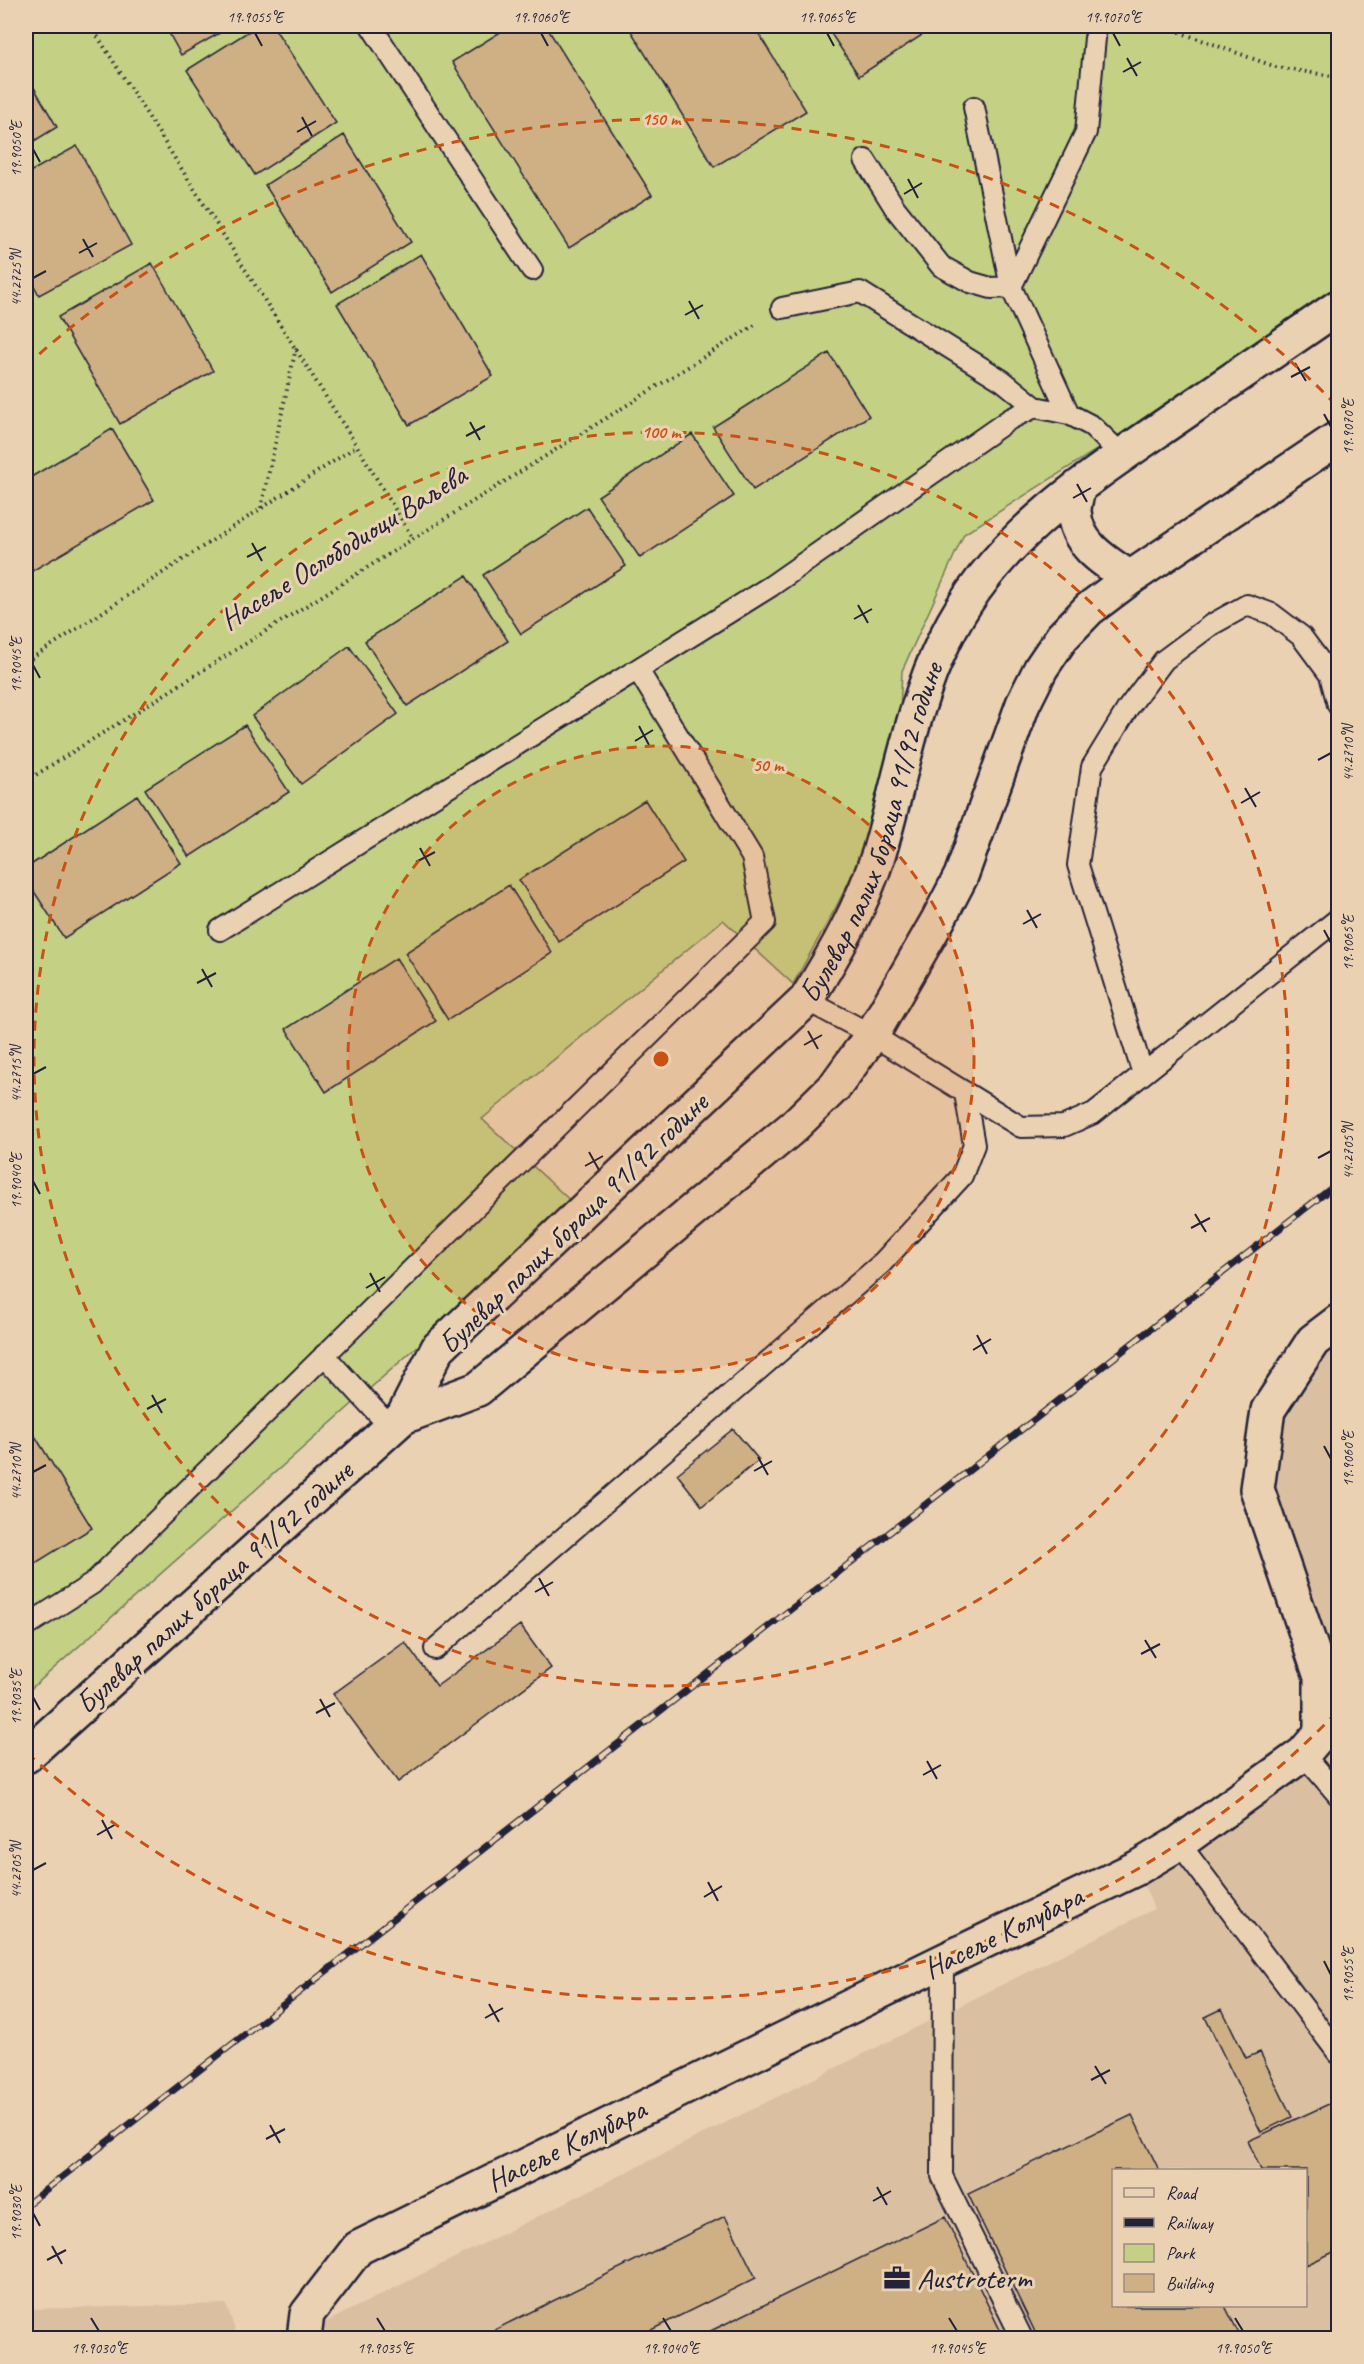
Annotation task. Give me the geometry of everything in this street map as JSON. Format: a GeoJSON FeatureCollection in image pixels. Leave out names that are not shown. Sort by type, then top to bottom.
{"type":"FeatureCollection","features":[{"type":"Feature","properties":{"kind":"street","name":"Булевар палих бораца 91/92 године"},"geometry":{"type":"LineString","coordinates":[[397,1423],[438,1348],[806,1000],[833,956],[858,908],[874,866],[926,684],[945,639],[969,596],[1001,554],[1042,515],[1122,455],[1338,307]]}},
{"type":"Feature","properties":{"kind":"street","name":"Булевар палих бораца 91/92 године"},"geometry":{"type":"LineString","coordinates":[[26,1756],[397,1423],[478,1389],[792,1128],[836,1084],[872,1035],[962,876],[1023,704],[1041,668],[1062,637],[1089,609],[1130,578],[1338,438]]}},
{"type":"Feature","properties":{"kind":"street"},"geometry":{"type":"LineString","coordinates":[[1079,487],[1074,509],[1078,530],[1090,550],[1130,578]]}},
{"type":"Feature","properties":{"kind":"street"},"geometry":{"type":"LineString","coordinates":[[1321,1737],[1321,1677],[1257,1490],[1268,1410],[1313,1341],[1338,1322]]}},
{"type":"Feature","properties":{"kind":"street","name":"Насеље Колубара"},"geometry":{"type":"LineString","coordinates":[[304,2338],[307,2314],[358,2248],[1137,1868],[1179,1843],[1321,1737]]}},
{"type":"Feature","properties":{"kind":"lane"},"geometry":{"type":"LineString","coordinates":[[371,26],[532,270]]}},
{"type":"Feature","properties":{"kind":"lane"},"geometry":{"type":"LineString","coordinates":[[1011,287],[1086,132],[1095,38]]}},
{"type":"Feature","properties":{"kind":"lane"},"geometry":{"type":"LineString","coordinates":[[975,107],[1011,287],[1069,414]]}},
{"type":"Feature","properties":{"kind":"lane"},"geometry":{"type":"LineString","coordinates":[[865,160],[895,208],[941,266],[970,282],[991,288],[1011,287]]}},
{"type":"Feature","properties":{"kind":"lane"},"geometry":{"type":"LineString","coordinates":[[782,308],[860,292],[1003,381],[1035,407],[1069,414],[1092,426],[1122,455]]}},
{"type":"Feature","properties":{"kind":"lane"},"geometry":{"type":"LineString","coordinates":[[220,930],[771,586],[1010,419],[1035,407]]}},
{"type":"Feature","properties":{"kind":"lane"},"geometry":{"type":"LineString","coordinates":[[1143,1074],[1078,865],[1092,767],[1128,708],[1164,660],[1211,625],[1247,605],[1272,614],[1301,636],[1330,675],[1338,705]]}},
{"type":"Feature","properties":{"kind":"lane"},"geometry":{"type":"LineString","coordinates":[[26,1626],[92,1584],[152,1527],[765,922],[752,857],[638,670]]}},
{"type":"Feature","properties":{"kind":"lane"},"geometry":{"type":"LineString","coordinates":[[806,1000],[872,1035],[1021,1127],[1064,1126],[1094,1113],[1338,919]]}},
{"type":"Feature","properties":{"kind":"lane"},"geometry":{"type":"LineString","coordinates":[[435,1649],[881,1264],[962,1176],[974,1145],[965,1093]]}},
{"type":"Feature","properties":{"kind":"lane"},"geometry":{"type":"LineString","coordinates":[[324,1355],[397,1423]]}},
{"type":"Feature","properties":{"kind":"lane"},"geometry":{"type":"LineString","coordinates":[[1321,1737],[1338,1795]]}},
{"type":"Feature","properties":{"kind":"lane"},"geometry":{"type":"LineString","coordinates":[[1179,1843],[1338,2053]]}},
{"type":"Feature","properties":{"kind":"lane"},"geometry":{"type":"LineString","coordinates":[[943,1961],[942,2176],[1022,2338]]}},
{"type":"Feature","properties":{"kind":"path"},"geometry":{"type":"LineString","coordinates":[[91,26],[296,348],[413,539]]}},
{"type":"Feature","properties":{"kind":"path"},"geometry":{"type":"LineString","coordinates":[[1144,26],[1174,30],[1276,67],[1338,77]]}},
{"type":"Feature","properties":{"kind":"path","name":"Насеље Ослободиоци Ваљева"},"geometry":{"type":"LineString","coordinates":[[26,781],[782,308]]}},
{"type":"Feature","properties":{"kind":"path"},"geometry":{"type":"LineString","coordinates":[[261,509],[296,348]]}},
{"type":"Feature","properties":{"kind":"path"},"geometry":{"type":"LineString","coordinates":[[26,662],[357,446]]}},
{"type":"Feature","properties":{"kind":"shaded area"},"geometry":{"type":"Polygon","coordinates":[[[1338,1322],[1338,2338],[313,2338],[318,2326],[1154,1909],[1137,1868],[1321,1733],[1257,1489],[1268,1410],[1338,1322]]]}},
{"type":"Feature","properties":{"kind":"shaded area"},"geometry":{"type":"Polygon","coordinates":[[[226,2304],[238,2338],[26,2338],[26,2311],[28,2309],[226,2304]]]}},
{"type":"Feature","properties":{"kind":"green space"},"geometry":{"type":"Polygon","coordinates":[[[26,26],[1338,26],[1338,296],[964,534],[902,671],[898,750],[889,802],[836,907],[793,984],[723,920],[482,1119],[576,1206],[26,1693],[26,26]]]}},
{"type":"Feature","properties":{"kind":"building"},"geometry":{"type":"Polygon","coordinates":[[[165,26],[232,26],[181,55],[165,26]]]}},
{"type":"Feature","properties":{"kind":"building"},"geometry":{"type":"Polygon","coordinates":[[[257,26],[273,26],[336,123],[255,175],[187,70],[257,26]]]}},
{"type":"Feature","properties":{"kind":"building"},"geometry":{"type":"Polygon","coordinates":[[[510,26],[546,26],[652,195],[569,248],[452,62],[510,26]]]}},
{"type":"Feature","properties":{"kind":"building"},"geometry":{"type":"Polygon","coordinates":[[[628,26],[754,26],[806,111],[714,167],[628,26]]]}},
{"type":"Feature","properties":{"kind":"building"},"geometry":{"type":"Polygon","coordinates":[[[826,26],[936,26],[859,76],[826,26]]]}},
{"type":"Feature","properties":{"kind":"building"},"geometry":{"type":"Polygon","coordinates":[[[26,74],[57,127],[26,146],[26,74]]]}},
{"type":"Feature","properties":{"kind":"building"},"geometry":{"type":"Polygon","coordinates":[[[344,135],[411,242],[332,292],[265,185],[344,135]]]}},
{"type":"Feature","properties":{"kind":"building"},"geometry":{"type":"Polygon","coordinates":[[[77,146],[131,245],[39,295],[26,270],[26,174],[77,146]]]}},
{"type":"Feature","properties":{"kind":"building"},"geometry":{"type":"Polygon","coordinates":[[[421,254],[493,376],[409,425],[337,304],[421,254]]]}},
{"type":"Feature","properties":{"kind":"building"},"geometry":{"type":"Polygon","coordinates":[[[152,263],[213,371],[120,424],[58,317],[152,263]]]}},
{"type":"Feature","properties":{"kind":"building"},"geometry":{"type":"Polygon","coordinates":[[[829,353],[869,416],[753,490],[713,427],[829,353]]]}},
{"type":"Feature","properties":{"kind":"building"},"geometry":{"type":"Polygon","coordinates":[[[112,429],[154,500],[27,574],[26,480],[112,429]]]}},
{"type":"Feature","properties":{"kind":"building"},"geometry":{"type":"Polygon","coordinates":[[[692,434],[734,496],[640,558],[598,496],[692,434]]]}},
{"type":"Feature","properties":{"kind":"building"},"geometry":{"type":"Polygon","coordinates":[[[587,507],[626,566],[521,634],[483,575],[587,507]]]}},
{"type":"Feature","properties":{"kind":"building"},"geometry":{"type":"Polygon","coordinates":[[[466,576],[508,641],[407,706],[365,641],[466,576]]]}},
{"type":"Feature","properties":{"kind":"building"},"geometry":{"type":"Polygon","coordinates":[[[349,646],[398,714],[301,784],[252,716],[349,646]]]}},
{"type":"Feature","properties":{"kind":"building"},"geometry":{"type":"Polygon","coordinates":[[[245,725],[289,792],[189,857],[145,789],[245,725]]]}},
{"type":"Feature","properties":{"kind":"building"},"geometry":{"type":"Polygon","coordinates":[[[137,795],[181,863],[64,938],[26,879],[26,868],[137,795]]]}},
{"type":"Feature","properties":{"kind":"building"},"geometry":{"type":"Polygon","coordinates":[[[645,800],[684,862],[559,942],[519,880],[645,800]]]}},
{"type":"Feature","properties":{"kind":"building"},"geometry":{"type":"Polygon","coordinates":[[[509,885],[552,953],[448,1020],[405,953],[509,885]]]}},
{"type":"Feature","properties":{"kind":"building"},"geometry":{"type":"Polygon","coordinates":[[[396,958],[436,1021],[326,1092],[286,1029],[396,958]]]}},
{"type":"Feature","properties":{"kind":"building"},"geometry":{"type":"Polygon","coordinates":[[[30,1428],[92,1528],[26,1569],[26,1431],[30,1428]]]}},
{"type":"Feature","properties":{"kind":"building"},"geometry":{"type":"Polygon","coordinates":[[[733,1429],[759,1460],[702,1506],[677,1474],[733,1429]]]}},
{"type":"Feature","properties":{"kind":"building"},"geometry":{"type":"Polygon","coordinates":[[[520,1625],[551,1668],[398,1782],[333,1694],[405,1642],[437,1686],[520,1625]]]}},
{"type":"Feature","properties":{"kind":"building"},"geometry":{"type":"Polygon","coordinates":[[[1222,2009],[1246,2058],[1260,2052],[1292,2117],[1261,2132],[1205,2017],[1222,2009]]]}},
{"type":"Feature","properties":{"kind":"building"},"geometry":{"type":"Polygon","coordinates":[[[1331,2103],[1338,2119],[1338,2250],[1307,2265],[1307,2169],[1261,2169],[1248,2141],[1331,2103]]]}},
{"type":"Feature","properties":{"kind":"building"},"geometry":{"type":"Polygon","coordinates":[[[1132,2115],[1159,2169],[1112,2169],[1112,2307],[1226,2307],[1241,2338],[1038,2338],[968,2194],[1132,2115]]]}},
{"type":"Feature","properties":{"kind":"building"},"geometry":{"type":"Polygon","coordinates":[[[725,2216],[756,2278],[635,2338],[478,2338],[725,2216]]]}},
{"type":"Feature","properties":{"kind":"building","name":"Austroterm"},"geometry":{"type":"Polygon","coordinates":[[[945,2217],[1004,2338],[696,2338],[945,2217]]]}},
{"type":"Feature","properties":{"kind":"railway"},"geometry":{"type":"LineString","coordinates":[[26,2205],[1338,1183]]}},
{"type":"Feature","properties":{"kind":"place","name":"Austroterm"},"geometry":{"type":"Point","coordinates":[897,2278]}}]}
